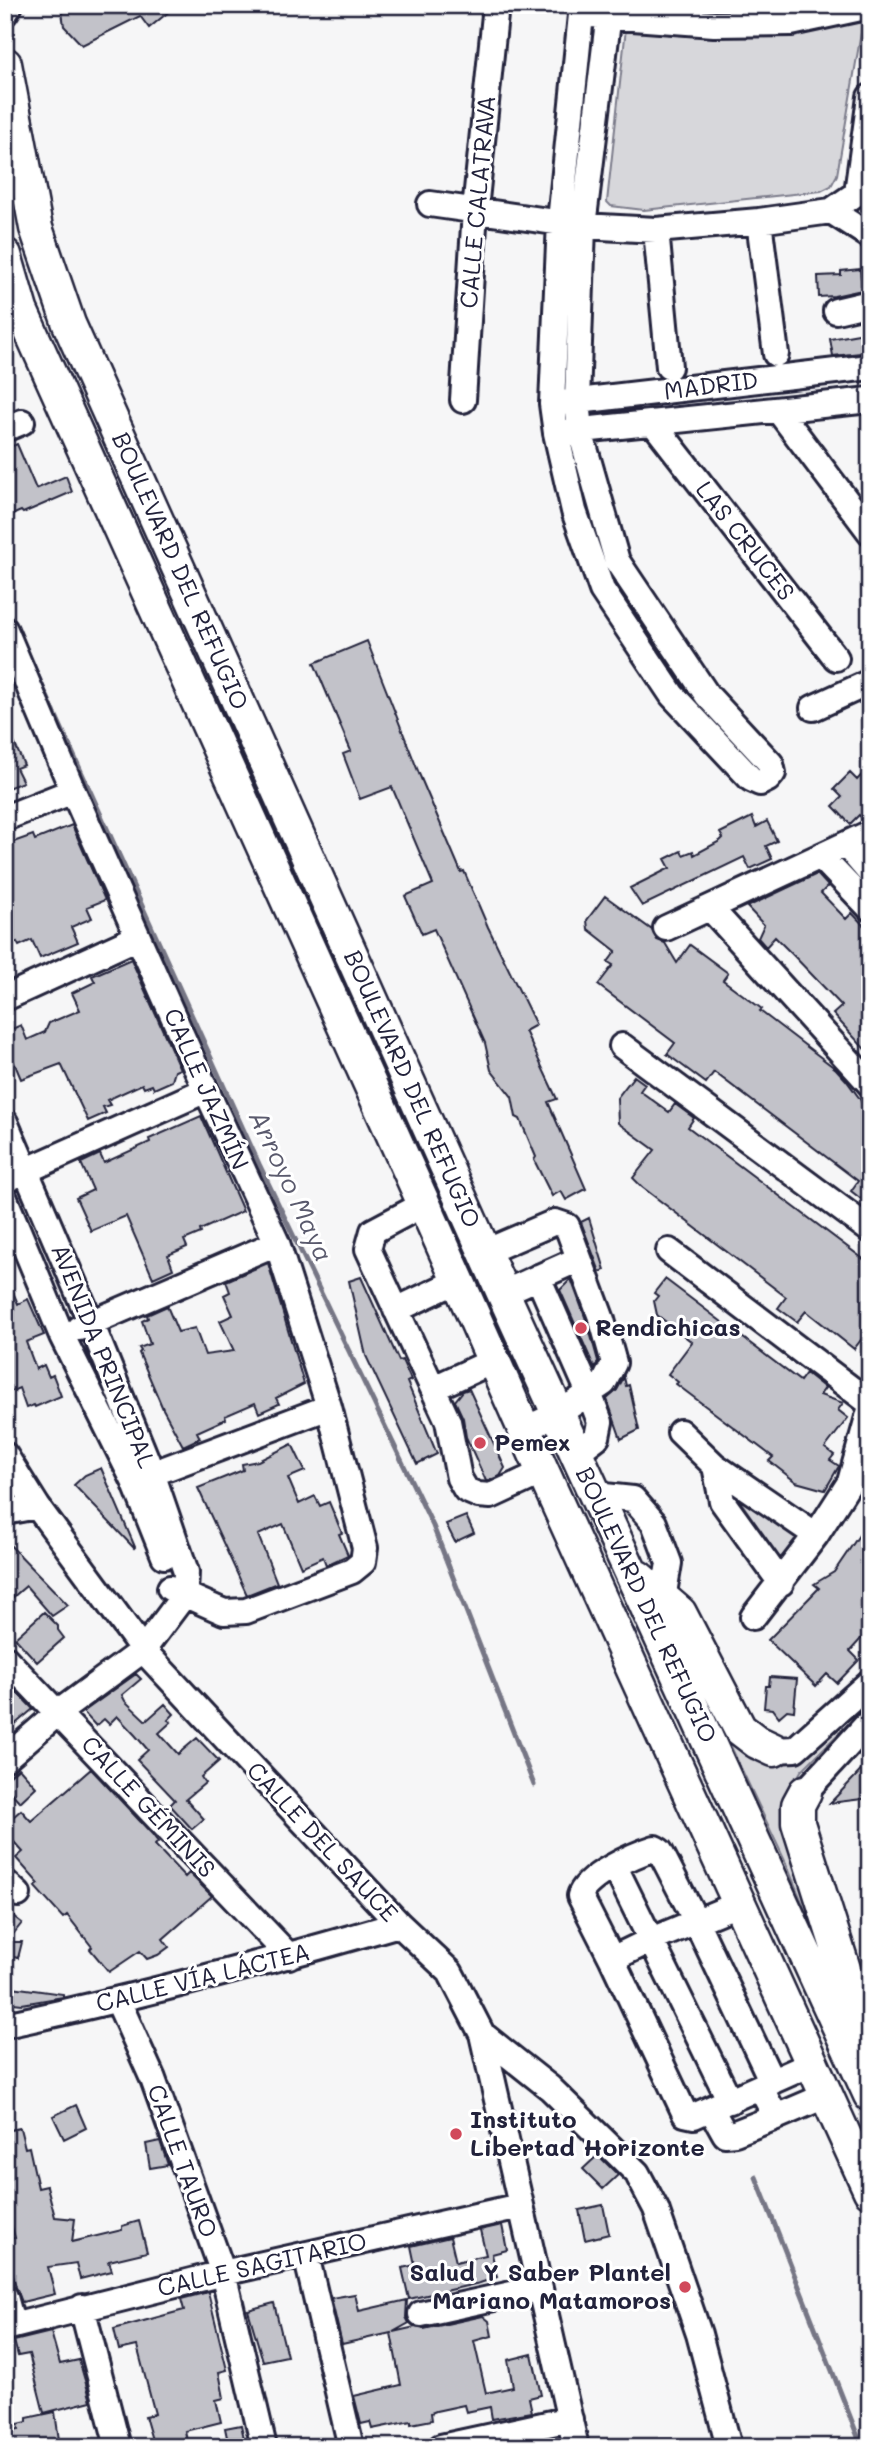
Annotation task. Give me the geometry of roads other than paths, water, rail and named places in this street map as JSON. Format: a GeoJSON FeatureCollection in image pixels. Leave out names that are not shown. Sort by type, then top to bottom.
{"type":"FeatureCollection","features":[{"type":"Feature","properties":{"kind":"main road","name":"BOULEVARD DEL REFUGIO"},"geometry":{"type":"LineString","coordinates":[[5,64],[36,228],[69,324],[503,1293],[870,2095]]}},
{"type":"Feature","properties":{"kind":"main road","name":"BOULEVARD DEL REFUGIO"},"geometry":{"type":"LineString","coordinates":[[5,256],[21,310],[543,1472],[870,2191]]}},
{"type":"Feature","properties":{"kind":"main road"},"geometry":{"type":"LineString","coordinates":[[629,1569],[680,1613],[740,1729],[757,1742],[774,1750]]}},
{"type":"Feature","properties":{"kind":"main road"},"geometry":{"type":"LineString","coordinates":[[805,1792],[798,1805],[798,1823],[870,2059]]}},
{"type":"Feature","properties":{"kind":"street"},"geometry":{"type":"LineString","coordinates":[[5,13],[10,5]]}},
{"type":"Feature","properties":{"kind":"street","name":"CALLE CALATRAVA"},"geometry":{"type":"LineString","coordinates":[[463,400],[475,210],[496,5]]}},
{"type":"Feature","properties":{"kind":"street"},"geometry":{"type":"LineString","coordinates":[[610,10],[572,223],[577,401],[568,432],[574,511],[602,590],[672,695],[751,779],[760,783],[773,773],[771,764],[707,695],[617,561],[568,432],[552,404],[572,223],[582,10],[610,10],[704,14],[791,23],[870,6]]}},
{"type":"Feature","properties":{"kind":"street"},"geometry":{"type":"LineString","coordinates":[[430,204],[572,223],[656,230],[759,221],[831,211],[864,200],[870,96]]}},
{"type":"Feature","properties":{"kind":"street"},"geometry":{"type":"LineString","coordinates":[[831,211],[870,236]]}},
{"type":"Feature","properties":{"kind":"street"},"geometry":{"type":"LineString","coordinates":[[759,221],[776,354]]}},
{"type":"Feature","properties":{"kind":"street"},"geometry":{"type":"LineString","coordinates":[[656,230],[668,367]]}},
{"type":"Feature","properties":{"kind":"street"},"geometry":{"type":"LineString","coordinates":[[836,311],[870,303]]}},
{"type":"Feature","properties":{"kind":"street","name":"MADRID"},"geometry":{"type":"LineString","coordinates":[[552,404],[869,370]]}},
{"type":"Feature","properties":{"kind":"street","name":"MADRID"},"geometry":{"type":"LineString","coordinates":[[568,432],[870,400]]}},
{"type":"Feature","properties":{"kind":"street"},"geometry":{"type":"LineString","coordinates":[[778,410],[870,532]]}},
{"type":"Feature","properties":{"kind":"street","name":"LAS CRUCES"},"geometry":{"type":"LineString","coordinates":[[654,424],[836,658]]}},
{"type":"Feature","properties":{"kind":"street","name":"CALLE JAZMÍN"},"geometry":{"type":"LineString","coordinates":[[7,637],[206,1090],[277,1243],[329,1407],[365,1548],[363,1562],[352,1571],[246,1611],[224,1612],[176,1597]]}},
{"type":"Feature","properties":{"kind":"street"},"geometry":{"type":"LineString","coordinates":[[813,708],[870,682]]}},
{"type":"Feature","properties":{"kind":"street"},"geometry":{"type":"LineString","coordinates":[[5,818],[73,791]]}},
{"type":"Feature","properties":{"kind":"street"},"geometry":{"type":"LineString","coordinates":[[666,928],[870,833]]}},
{"type":"Feature","properties":{"kind":"street"},"geometry":{"type":"LineString","coordinates":[[846,845],[870,873]]}},
{"type":"Feature","properties":{"kind":"street"},"geometry":{"type":"LineString","coordinates":[[821,857],[870,908]]}},
{"type":"Feature","properties":{"kind":"street"},"geometry":{"type":"LineString","coordinates":[[711,909],[870,1084]]}},
{"type":"Feature","properties":{"kind":"street"},"geometry":{"type":"LineString","coordinates":[[5,998],[138,937]]}},
{"type":"Feature","properties":{"kind":"street"},"geometry":{"type":"LineString","coordinates":[[622,1046],[870,1230]]}},
{"type":"Feature","properties":{"kind":"street"},"geometry":{"type":"LineString","coordinates":[[15,1175],[206,1090]]}},
{"type":"Feature","properties":{"kind":"street","name":"AVENIDA PRINCIPAL"},"geometry":{"type":"LineString","coordinates":[[5,1122],[15,1175],[91,1322],[143,1477],[176,1597]]}},
{"type":"Feature","properties":{"kind":"street","name":"AVENIDA PRINCIPAL"},"geometry":{"type":"LineString","coordinates":[[5,1199],[62,1336],[143,1477]]}},
{"type":"Feature","properties":{"kind":"street"},"geometry":{"type":"LineString","coordinates":[[424,1204],[373,1231],[368,1249],[448,1421],[459,1478],[466,1490],[491,1496],[543,1472]]}},
{"type":"Feature","properties":{"kind":"street"},"geometry":{"type":"LineString","coordinates":[[485,1252],[555,1222],[566,1226],[602,1320],[614,1363],[604,1383],[558,1414],[525,1429]]}},
{"type":"Feature","properties":{"kind":"street"},"geometry":{"type":"LineString","coordinates":[[62,1336],[277,1243]]}},
{"type":"Feature","properties":{"kind":"street"},"geometry":{"type":"LineString","coordinates":[[669,1251],[870,1402]]}},
{"type":"Feature","properties":{"kind":"street"},"geometry":{"type":"LineString","coordinates":[[503,1293],[579,1259]]}},
{"type":"Feature","properties":{"kind":"street"},"geometry":{"type":"LineString","coordinates":[[538,1277],[600,1422],[597,1437],[576,1453]]}},
{"type":"Feature","properties":{"kind":"street"},"geometry":{"type":"LineString","coordinates":[[396,1310],[457,1281]]}},
{"type":"Feature","properties":{"kind":"street"},"geometry":{"type":"LineString","coordinates":[[434,1388],[493,1361]]}},
{"type":"Feature","properties":{"kind":"street"},"geometry":{"type":"LineString","coordinates":[[143,1477],[329,1407]]}},
{"type":"Feature","properties":{"kind":"street"},"geometry":{"type":"LineString","coordinates":[[753,1617],[816,1535],[849,1482],[870,1410]]}},
{"type":"Feature","properties":{"kind":"street"},"geometry":{"type":"LineString","coordinates":[[680,1432],[715,1466],[816,1535]]}},
{"type":"Feature","properties":{"kind":"street","name":"CALLE DEL SAUCE"},"geometry":{"type":"LineString","coordinates":[[5,1454],[37,1506],[143,1650],[398,1924],[450,1972],[482,2034],[550,2088],[637,2173],[656,2209],[699,2334],[729,2447]]}},
{"type":"Feature","properties":{"kind":"street"},"geometry":{"type":"LineString","coordinates":[[715,1466],[722,1501],[781,1583]]}},
{"type":"Feature","properties":{"kind":"street"},"geometry":{"type":"LineString","coordinates":[[595,1495],[633,1499],[654,1523],[669,1563],[663,1599]]}},
{"type":"Feature","properties":{"kind":"street"},"geometry":{"type":"LineString","coordinates":[[5,1512],[37,1506]]}},
{"type":"Feature","properties":{"kind":"street"},"geometry":{"type":"LineString","coordinates":[[5,1759],[59,1712],[143,1650],[176,1597]]}},
{"type":"Feature","properties":{"kind":"street","name":"CALLE GÉMINIS"},"geometry":{"type":"LineString","coordinates":[[5,1658],[289,1956]]}},
{"type":"Feature","properties":{"kind":"street"},"geometry":{"type":"LineString","coordinates":[[774,1750],[794,1749],[870,1682]]}},
{"type":"Feature","properties":{"kind":"street"},"geometry":{"type":"LineString","coordinates":[[805,1792],[870,1721]]}},
{"type":"Feature","properties":{"kind":"street"},"geometry":{"type":"LineString","coordinates":[[776,2117],[766,2084],[696,1921],[660,1851],[646,1851],[598,1875],[581,1891],[580,1896],[685,2114],[694,2116],[720,2105],[766,2084],[811,2064]]}},
{"type":"Feature","properties":{"kind":"street"},"geometry":{"type":"LineString","coordinates":[[615,1867],[651,1940],[720,2105],[725,2134],[736,2133],[825,2096]]}},
{"type":"Feature","properties":{"kind":"street"},"geometry":{"type":"LineString","coordinates":[[612,1959],[738,1904]]}},
{"type":"Feature","properties":{"kind":"street","name":"CALLE VÍA LÁCTEA"},"geometry":{"type":"LineString","coordinates":[[5,2025],[118,2001],[398,1924]]}},
{"type":"Feature","properties":{"kind":"street","name":"CALLE TAURO"},"geometry":{"type":"LineString","coordinates":[[118,2001],[153,2080],[223,2273],[264,2447]]}},
{"type":"Feature","properties":{"kind":"street"},"geometry":{"type":"LineString","coordinates":[[482,2034],[576,2447]]}},
{"type":"Feature","properties":{"kind":"street","name":"CALLE SAGITARIO"},"geometry":{"type":"LineString","coordinates":[[9,2327],[223,2273],[520,2206]]}},
{"type":"Feature","properties":{"kind":"street"},"geometry":{"type":"LineString","coordinates":[[306,2255],[351,2447]]}},
{"type":"Feature","properties":{"kind":"street"},"geometry":{"type":"LineString","coordinates":[[421,2314],[539,2288]]}},
{"type":"Feature","properties":{"kind":"street"},"geometry":{"type":"LineString","coordinates":[[5,2297],[9,2327]]}},
{"type":"Feature","properties":{"kind":"street"},"geometry":{"type":"LineString","coordinates":[[82,2307],[118,2447]]}},
{"type":"Feature","properties":{"kind":"street"},"geometry":{"type":"LineString","coordinates":[[441,2447],[570,2419]]}},
{"type":"Feature","properties":{"kind":"waterway","name":"Arroyo Maya"},"geometry":{"type":"LineString","coordinates":[[5,606],[14,625]]}},
{"type":"Feature","properties":{"kind":"waterway","name":"Arroyo Maya"},"geometry":{"type":"LineString","coordinates":[[32,663],[259,1164],[433,1526],[534,1785]]}},
{"type":"Feature","properties":{"kind":"waterway","name":"Arroyo Maya"},"geometry":{"type":"LineString","coordinates":[[756,2177],[862,2447]]}},
{"type":"Feature","properties":{"kind":"place","name":"Rendichicas"},"geometry":{"type":"Point","coordinates":[581,1328]}},
{"type":"Feature","properties":{"kind":"place","name":"Pemex"},"geometry":{"type":"Point","coordinates":[480,1443]}},
{"type":"Feature","properties":{"kind":"place","name":"Instituto Libertad Horizonte"},"geometry":{"type":"Point","coordinates":[456,2134]}},
{"type":"Feature","properties":{"kind":"place","name":"Salud Y Saber Plantel Mariano Matamoros"},"geometry":{"type":"Point","coordinates":[685,2287]}}]}
